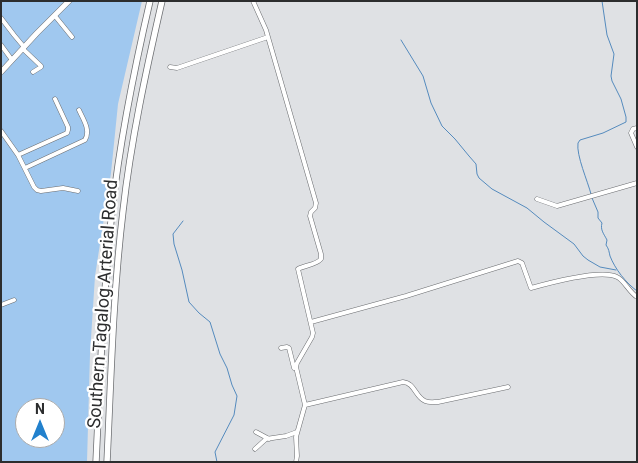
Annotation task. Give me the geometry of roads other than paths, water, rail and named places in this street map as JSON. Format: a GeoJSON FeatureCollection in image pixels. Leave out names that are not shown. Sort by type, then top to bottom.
{"type":"FeatureCollection","features":[{"type":"Feature","properties":{"kind":"highway","name":"Southern Tagalog Arterial Road"},"geometry":{"type":"LineString","coordinates":[[96,462],[105,291],[112,210],[123,134],[150,1]]}},
{"type":"Feature","properties":{"kind":"highway","name":"Southern Tagalog Arterial Road"},"geometry":{"type":"LineString","coordinates":[[108,462],[116,292],[123,211],[143,86],[162,1]]}},
{"type":"Feature","properties":{"kind":"main road"},"geometry":{"type":"LineString","coordinates":[[1,72],[70,1]]}},
{"type":"Feature","properties":{"kind":"street"},"geometry":{"type":"LineString","coordinates":[[254,1],[268,37],[316,204],[310,216],[321,254],[320,259],[318,262],[298,269],[313,333],[296,368]]}},
{"type":"Feature","properties":{"kind":"street"},"geometry":{"type":"LineString","coordinates":[[55,16],[72,37]]}},
{"type":"Feature","properties":{"kind":"street"},"geometry":{"type":"LineString","coordinates":[[1,18],[24,48],[41,66],[41,68],[33,72]]}},
{"type":"Feature","properties":{"kind":"street"},"geometry":{"type":"LineString","coordinates":[[170,67],[177,68],[268,37]]}},
{"type":"Feature","properties":{"kind":"street"},"geometry":{"type":"LineString","coordinates":[[1,45],[12,60]]}},
{"type":"Feature","properties":{"kind":"street"},"geometry":{"type":"LineString","coordinates":[[18,155],[67,133],[68,127],[55,99]]}},
{"type":"Feature","properties":{"kind":"street"},"geometry":{"type":"LineString","coordinates":[[24,168],[85,140],[88,131],[79,110]]}},
{"type":"Feature","properties":{"kind":"street"},"geometry":{"type":"LineString","coordinates":[[637,128],[633,129],[631,134],[637,148]]}},
{"type":"Feature","properties":{"kind":"street"},"geometry":{"type":"LineString","coordinates":[[1,131],[18,155],[37,190],[63,188],[78,191]]}},
{"type":"Feature","properties":{"kind":"street"},"geometry":{"type":"LineString","coordinates":[[537,199],[556,206],[637,183]]}},
{"type":"Feature","properties":{"kind":"street"},"geometry":{"type":"LineString","coordinates":[[311,322],[406,296],[518,261],[522,262],[531,288],[558,281],[607,275],[620,278],[637,297]]}},
{"type":"Feature","properties":{"kind":"street"},"geometry":{"type":"LineString","coordinates":[[1,305],[14,300]]}},
{"type":"Feature","properties":{"kind":"street"},"geometry":{"type":"LineString","coordinates":[[281,348],[289,348],[306,405],[297,432],[296,462]]}},
{"type":"Feature","properties":{"kind":"street"},"geometry":{"type":"LineString","coordinates":[[306,405],[403,382],[410,384],[420,397],[427,402],[438,402],[508,387]]}},
{"type":"Feature","properties":{"kind":"street"},"geometry":{"type":"LineString","coordinates":[[256,432],[269,439]]}},
{"type":"Feature","properties":{"kind":"street"},"geometry":{"type":"LineString","coordinates":[[255,449],[263,440],[297,432]]}},
{"type":"Feature","properties":{"kind":"waterway"},"geometry":{"type":"LineString","coordinates":[[591,194],[580,161],[578,143],[580,140],[603,133],[626,122],[621,99],[611,76],[614,54],[607,35],[602,1]]}},
{"type":"Feature","properties":{"kind":"waterway"},"geometry":{"type":"LineString","coordinates":[[401,40],[423,76],[431,103],[442,126],[476,164],[479,178],[492,189],[527,208],[574,244],[588,260],[600,267],[616,270]]}},
{"type":"Feature","properties":{"kind":"waterway"},"geometry":{"type":"LineString","coordinates":[[592,198],[598,212],[598,218],[602,223],[602,230],[607,240],[606,245],[612,261],[621,275],[637,291]]}},
{"type":"Feature","properties":{"kind":"waterway"},"geometry":{"type":"LineString","coordinates":[[183,221],[173,234],[189,302],[210,322],[220,354],[237,396],[234,415],[215,452],[217,462]]}}]}
